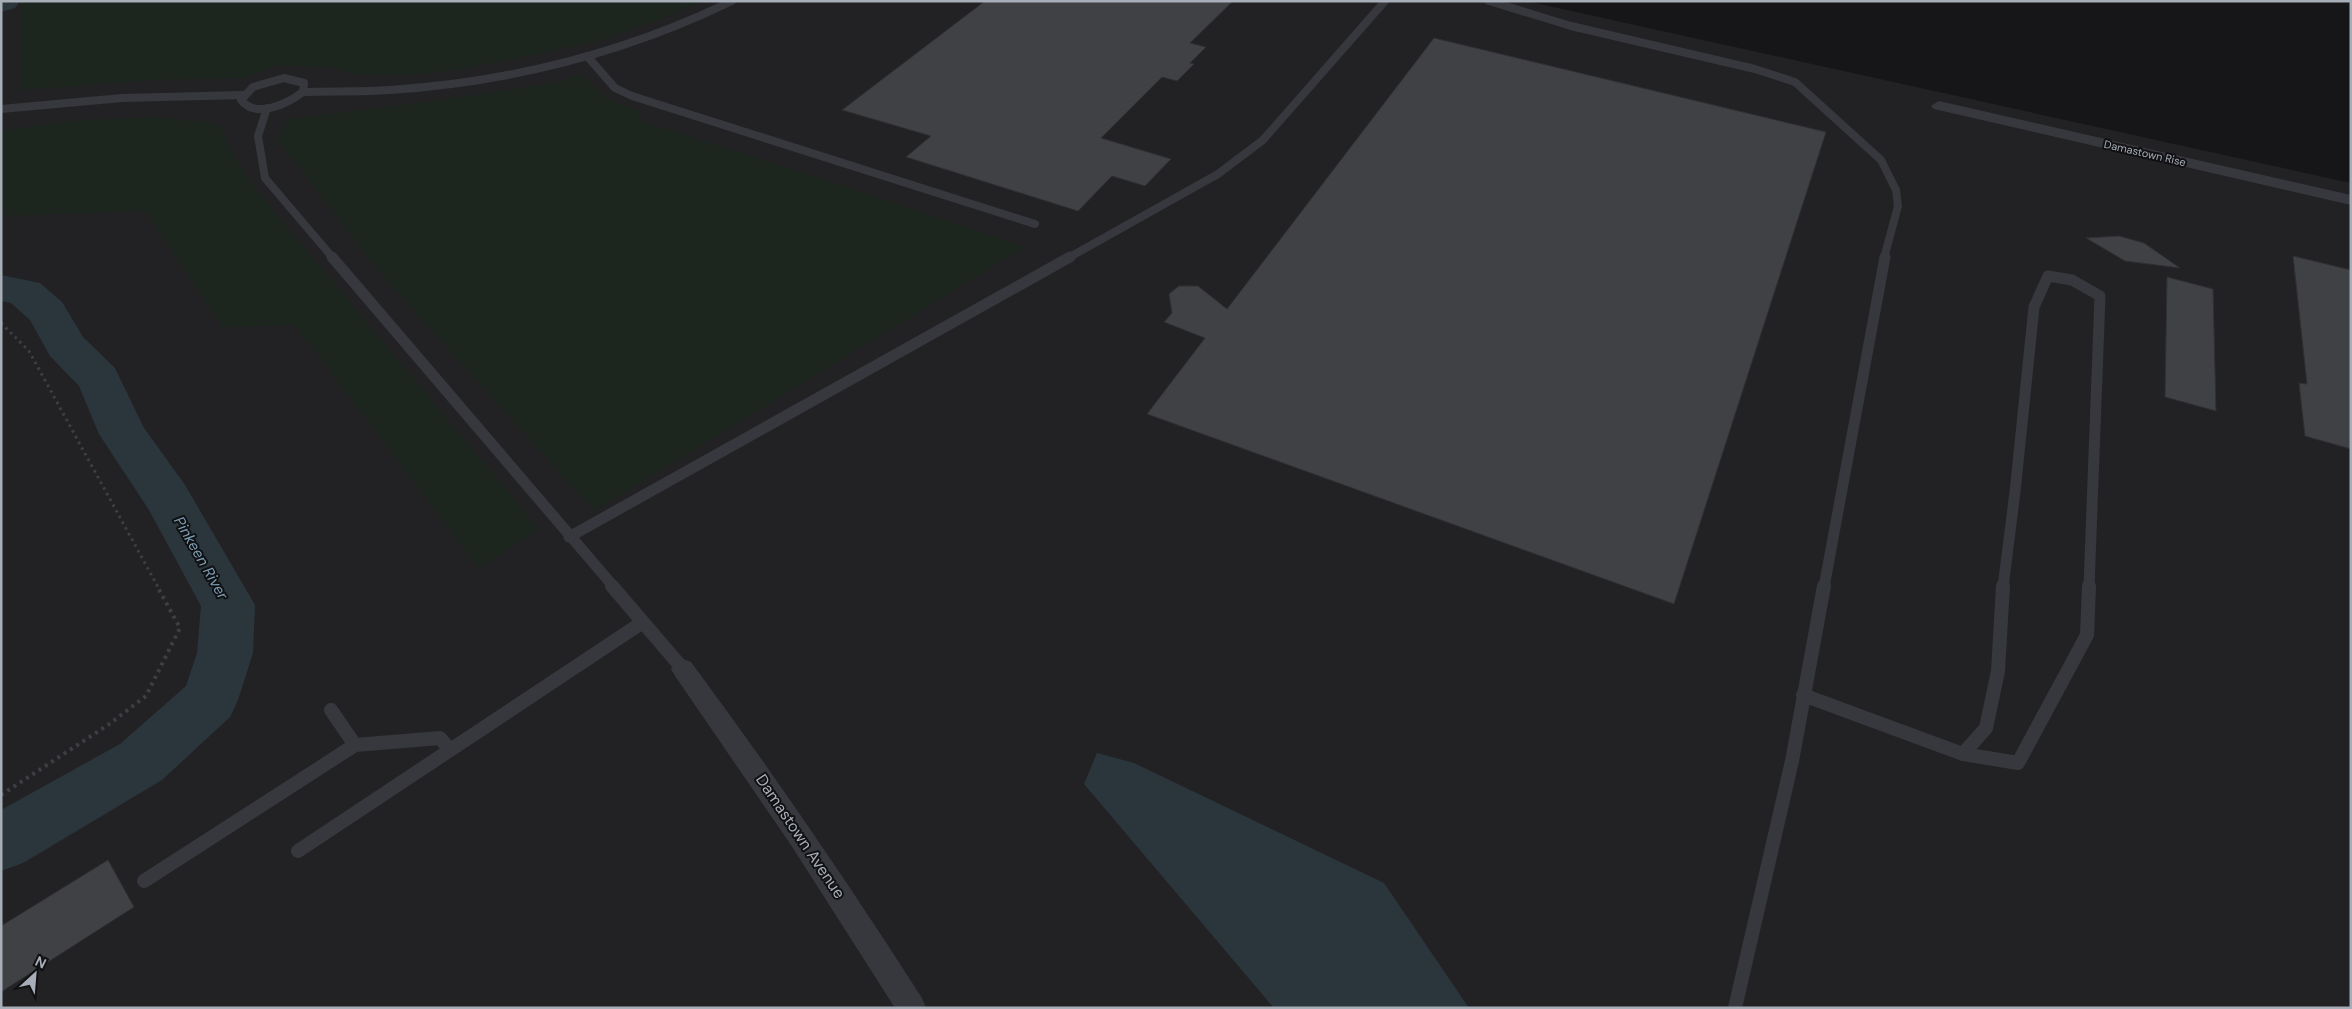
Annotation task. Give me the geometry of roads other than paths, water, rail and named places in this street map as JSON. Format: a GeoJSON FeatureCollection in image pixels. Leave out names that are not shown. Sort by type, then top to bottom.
{"type":"FeatureCollection","features":[{"type":"Feature","properties":{"kind":"street","name":"Damastown Rise"},"geometry":{"type":"LineString","coordinates":[[1939,106],[2351,200]]}},
{"type":"Feature","properties":{"kind":"street","name":"Damastown Avenue"},"geometry":{"type":"LineString","coordinates":[[683,668],[791,820],[912,1008]]}},
{"type":"Feature","properties":{"kind":"lane"},"geometry":{"type":"LineString","coordinates":[[243,95],[241,100],[243,104],[257,109],[289,102],[303,92],[402,89],[507,74],[587,56],[671,29],[732,1]]}},
{"type":"Feature","properties":{"kind":"lane"},"geometry":{"type":"LineString","coordinates":[[569,537],[1218,174],[1263,140],[1385,1]]}},
{"type":"Feature","properties":{"kind":"lane"},"geometry":{"type":"LineString","coordinates":[[1489,1],[1571,26],[1755,69],[1795,82],[1881,160],[1896,190],[1898,206],[1887,243],[1792,761],[1735,1008]]}},
{"type":"Feature","properties":{"kind":"lane"},"geometry":{"type":"LineString","coordinates":[[587,56],[615,88],[632,96],[1035,224]]}},
{"type":"Feature","properties":{"kind":"lane"},"geometry":{"type":"LineString","coordinates":[[1,109],[61,102],[178,94],[243,95],[259,84],[284,78],[299,80],[304,83],[303,92]]}},
{"type":"Feature","properties":{"kind":"lane"},"geometry":{"type":"LineString","coordinates":[[267,108],[258,136],[265,178],[569,537],[683,668]]}},
{"type":"Feature","properties":{"kind":"lane"},"geometry":{"type":"LineString","coordinates":[[1803,695],[1963,754],[2018,763],[2047,706],[2087,635],[2100,296],[2072,280],[2048,276],[2034,307],[2015,492],[2000,607],[1998,671],[1986,728],[1963,754]]}},
{"type":"Feature","properties":{"kind":"lane"},"geometry":{"type":"LineString","coordinates":[[298,851],[642,622]]}},
{"type":"Feature","properties":{"kind":"lane"},"geometry":{"type":"LineString","coordinates":[[331,710],[355,745]]}},
{"type":"Feature","properties":{"kind":"lane"},"geometry":{"type":"LineString","coordinates":[[144,881],[355,745],[440,738],[450,750]]}},
{"type":"Feature","properties":{"kind":"waterway","name":"Pinkeen River"},"geometry":{"type":"LineString","coordinates":[[1,288],[25,293],[47,312],[66,346],[99,379],[123,434],[167,498],[228,605],[225,653],[210,700],[141,762],[1,843]]}}]}
